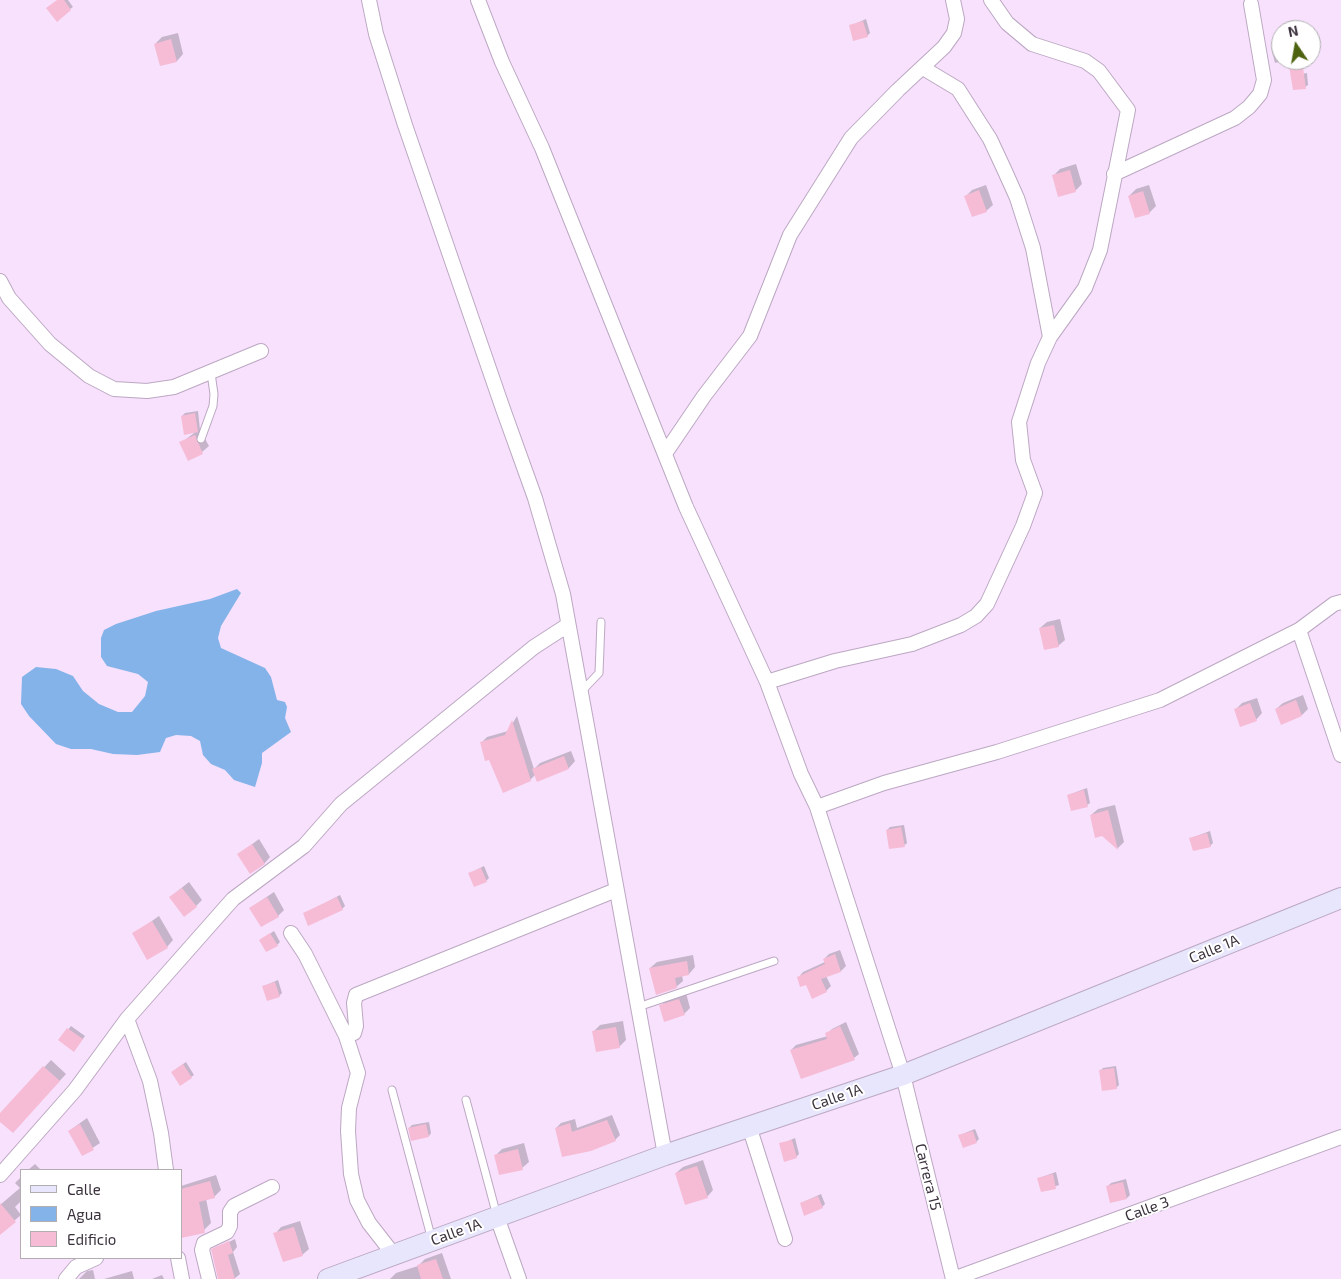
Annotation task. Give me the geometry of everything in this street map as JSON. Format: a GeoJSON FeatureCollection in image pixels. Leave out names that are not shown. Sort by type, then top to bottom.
{"type":"FeatureCollection","features":[{"type":"Feature","properties":{"kind":"street"},"geometry":{"type":"LineString","coordinates":[[369,0],[376,34],[430,198],[535,498],[563,594],[665,1154]]}},
{"type":"Feature","properties":{"kind":"street","name":"Carrera 15"},"geometry":{"type":"LineString","coordinates":[[478,0],[502,62],[542,148],[666,452],[686,506],[767,682],[801,774],[817,807],[903,1074],[953,1279]]}},
{"type":"Feature","properties":{"kind":"street"},"geometry":{"type":"LineString","coordinates":[[666,452],[704,396],[750,336],[790,235],[852,138],[898,90],[944,47],[954,33],[957,19],[953,0]]}},
{"type":"Feature","properties":{"kind":"street"},"geometry":{"type":"LineString","coordinates":[[767,682],[835,661],[929,638],[962,625],[976,616],[987,604],[1024,526],[1035,493],[1023,460],[1019,422],[1038,363],[1050,336],[1085,288],[1100,250],[1128,110],[1121,98],[1099,71],[1086,61],[1032,44],[1007,23],[991,0]]}},
{"type":"Feature","properties":{"kind":"street"},"geometry":{"type":"LineString","coordinates":[[1114,174],[1235,118],[1249,107],[1260,94],[1264,80],[1251,4]]}},
{"type":"Feature","properties":{"kind":"street"},"geometry":{"type":"LineString","coordinates":[[923,68],[934,72],[958,89],[990,139],[1004,169],[1033,248],[1050,336]]}},
{"type":"Feature","properties":{"kind":"street"},"geometry":{"type":"LineString","coordinates":[[0,281],[8,298],[50,344],[102,385],[126,391],[158,390],[211,373],[261,351]]}},
{"type":"Feature","properties":{"kind":"street"},"geometry":{"type":"LineString","coordinates":[[817,807],[884,783],[997,752],[1160,700],[1299,630],[1334,604],[1341,602]]}},
{"type":"Feature","properties":{"kind":"street"},"geometry":{"type":"LineString","coordinates":[[0,1175],[75,1090],[127,1019],[233,899],[304,846],[349,798],[534,647],[568,625]]}},
{"type":"Feature","properties":{"kind":"street"},"geometry":{"type":"LineString","coordinates":[[1299,630],[1341,756]]}},
{"type":"Feature","properties":{"kind":"street"},"geometry":{"type":"LineString","coordinates":[[346,1036],[354,1033],[356,1026],[354,1003],[356,995],[365,990],[616,890]]}},
{"type":"Feature","properties":{"kind":"street","name":"Calle 1A"},"geometry":{"type":"LineString","coordinates":[[328,1279],[665,1154],[903,1074],[1341,898]]}},
{"type":"Feature","properties":{"kind":"street"},"geometry":{"type":"LineString","coordinates":[[291,933],[305,954],[346,1036],[358,1073],[349,1108],[348,1132],[351,1174],[357,1200],[369,1223],[394,1254]]}},
{"type":"Feature","properties":{"kind":"street"},"geometry":{"type":"LineString","coordinates":[[127,1019],[150,1081],[161,1133],[166,1169]]}},
{"type":"Feature","properties":{"kind":"street"},"geometry":{"type":"LineString","coordinates":[[749,1126],[785,1239]]}},
{"type":"Feature","properties":{"kind":"street","name":"Calle 3"},"geometry":{"type":"LineString","coordinates":[[953,1279],[1341,1137]]}},
{"type":"Feature","properties":{"kind":"street"},"geometry":{"type":"LineString","coordinates":[[209,1279],[202,1250],[204,1243],[227,1232],[230,1226],[230,1212],[234,1206],[272,1187]]}},
{"type":"Feature","properties":{"kind":"street"},"geometry":{"type":"LineString","coordinates":[[497,1217],[519,1279]]}},
{"type":"Feature","properties":{"kind":"street"},"geometry":{"type":"LineString","coordinates":[[66,1279],[76,1267],[94,1259]]}},
{"type":"Feature","properties":{"kind":"street"},"geometry":{"type":"LineString","coordinates":[[178,1259],[182,1279]]}},
{"type":"Feature","properties":{"kind":"lane"},"geometry":{"type":"LineString","coordinates":[[201,439],[213,406],[214,394],[211,373]]}},
{"type":"Feature","properties":{"kind":"lane"},"geometry":{"type":"LineString","coordinates":[[580,694],[599,673],[601,622]]}},
{"type":"Feature","properties":{"kind":"lane"},"geometry":{"type":"LineString","coordinates":[[637,1007],[774,961]]}},
{"type":"Feature","properties":{"kind":"lane"},"geometry":{"type":"LineString","coordinates":[[392,1090],[432,1240]]}},
{"type":"Feature","properties":{"kind":"lane"},"geometry":{"type":"LineString","coordinates":[[466,1100],[497,1217]]}},
{"type":"Feature","properties":{"kind":"water"},"geometry":{"type":"Polygon","coordinates":[[[237,589],[241,593],[221,626],[218,638],[221,648],[265,668],[271,677],[277,700],[285,702],[287,707],[285,718],[291,732],[262,753],[262,763],[255,787],[234,780],[225,770],[211,764],[203,755],[200,741],[191,736],[176,735],[166,738],[160,752],[137,755],[113,754],[91,749],[71,749],[56,744],[29,716],[21,704],[22,677],[36,667],[56,669],[73,676],[83,691],[99,704],[118,712],[132,712],[145,696],[148,682],[138,674],[107,666],[101,657],[101,638],[104,630],[116,624],[156,611],[210,599],[237,589]]]}},
{"type":"Feature","properties":{"kind":"building"},"geometry":{"type":"Polygon","coordinates":[[[57,0],[64,0],[71,10],[57,22],[46,8],[57,0]]]}},
{"type":"Feature","properties":{"kind":"building"},"geometry":{"type":"Polygon","coordinates":[[[863,21],[868,37],[853,41],[849,25],[863,21]]]}},
{"type":"Feature","properties":{"kind":"building"},"geometry":{"type":"Polygon","coordinates":[[[171,39],[177,62],[160,66],[154,44],[171,39]]]}},
{"type":"Feature","properties":{"kind":"building"},"geometry":{"type":"Polygon","coordinates":[[[1290,70],[1303,70],[1306,89],[1293,90],[1290,70]]]}},
{"type":"Feature","properties":{"kind":"building"},"geometry":{"type":"Polygon","coordinates":[[[1070,170],[1076,192],[1058,197],[1052,175],[1070,170]]]}},
{"type":"Feature","properties":{"kind":"building"},"geometry":{"type":"Polygon","coordinates":[[[979,190],[987,212],[972,217],[964,196],[979,190]]]}},
{"type":"Feature","properties":{"kind":"building"},"geometry":{"type":"Polygon","coordinates":[[[1143,191],[1150,214],[1135,218],[1128,196],[1143,191]]]}},
{"type":"Feature","properties":{"kind":"building"},"geometry":{"type":"Polygon","coordinates":[[[195,413],[198,432],[184,435],[181,416],[195,413]]]}},
{"type":"Feature","properties":{"kind":"building"},"geometry":{"type":"Polygon","coordinates":[[[195,435],[203,454],[188,461],[179,442],[195,435]]]}},
{"type":"Feature","properties":{"kind":"building"},"geometry":{"type":"Polygon","coordinates":[[[1054,625],[1059,647],[1044,650],[1039,628],[1054,625]]]}},
{"type":"Feature","properties":{"kind":"building"},"geometry":{"type":"Polygon","coordinates":[[[1296,700],[1302,716],[1281,725],[1275,709],[1296,700]]]}},
{"type":"Feature","properties":{"kind":"building"},"geometry":{"type":"Polygon","coordinates":[[[1250,703],[1257,721],[1240,727],[1234,709],[1250,703]]]}},
{"type":"Feature","properties":{"kind":"building"},"geometry":{"type":"Polygon","coordinates":[[[512,720],[531,781],[503,793],[489,760],[485,761],[480,742],[505,735],[512,720]]]}},
{"type":"Feature","properties":{"kind":"building"},"geometry":{"type":"Polygon","coordinates":[[[564,756],[569,769],[537,782],[532,769],[564,756]]]}},
{"type":"Feature","properties":{"kind":"building"},"geometry":{"type":"Polygon","coordinates":[[[1084,790],[1088,807],[1071,811],[1067,795],[1084,790]]]}},
{"type":"Feature","properties":{"kind":"building"},"geometry":{"type":"Polygon","coordinates":[[[1108,810],[1118,850],[1102,836],[1095,838],[1090,815],[1108,810]]]}},
{"type":"Feature","properties":{"kind":"building"},"geometry":{"type":"Polygon","coordinates":[[[901,827],[905,847],[889,849],[886,830],[901,827]]]}},
{"type":"Feature","properties":{"kind":"building"},"geometry":{"type":"Polygon","coordinates":[[[1207,833],[1211,847],[1193,851],[1189,838],[1207,833]]]}},
{"type":"Feature","properties":{"kind":"building"},"geometry":{"type":"Polygon","coordinates":[[[252,844],[265,864],[250,874],[237,854],[252,844]]]}},
{"type":"Feature","properties":{"kind":"building"},"geometry":{"type":"Polygon","coordinates":[[[481,868],[487,882],[474,887],[468,873],[481,868]]]}},
{"type":"Feature","properties":{"kind":"building"},"geometry":{"type":"Polygon","coordinates":[[[182,888],[197,907],[184,917],[169,897],[182,888]]]}},
{"type":"Feature","properties":{"kind":"building"},"geometry":{"type":"Polygon","coordinates":[[[267,897],[279,917],[261,927],[249,908],[267,897]]]}},
{"type":"Feature","properties":{"kind":"building"},"geometry":{"type":"Polygon","coordinates":[[[337,897],[343,910],[308,926],[303,913],[337,897]]]}},
{"type":"Feature","properties":{"kind":"building"},"geometry":{"type":"Polygon","coordinates":[[[152,921],[168,948],[147,960],[132,933],[152,921]]]}},
{"type":"Feature","properties":{"kind":"building"},"geometry":{"type":"Polygon","coordinates":[[[270,933],[278,946],[266,952],[259,940],[270,933]]]}},
{"type":"Feature","properties":{"kind":"building"},"geometry":{"type":"Polygon","coordinates":[[[835,954],[841,972],[821,979],[827,992],[812,999],[806,985],[800,987],[797,977],[825,964],[823,959],[835,954]]]}},
{"type":"Feature","properties":{"kind":"building"},"geometry":{"type":"Polygon","coordinates":[[[687,961],[689,975],[675,978],[677,988],[656,995],[649,968],[687,961]]]}},
{"type":"Feature","properties":{"kind":"building"},"geometry":{"type":"Polygon","coordinates":[[[275,982],[280,997],[267,1001],[262,986],[275,982]]]}},
{"type":"Feature","properties":{"kind":"building"},"geometry":{"type":"Polygon","coordinates":[[[679,999],[685,1015],[664,1022],[659,1005],[679,999]]]}},
{"type":"Feature","properties":{"kind":"building"},"geometry":{"type":"Polygon","coordinates":[[[840,1026],[855,1060],[801,1079],[790,1050],[827,1039],[825,1033],[840,1026]]]}},
{"type":"Feature","properties":{"kind":"building"},"geometry":{"type":"Polygon","coordinates":[[[616,1027],[620,1048],[596,1052],[592,1031],[616,1027]]]}},
{"type":"Feature","properties":{"kind":"building"},"geometry":{"type":"Polygon","coordinates":[[[67,1028],[83,1039],[74,1052],[58,1040],[67,1028]]]}},
{"type":"Feature","properties":{"kind":"building"},"geometry":{"type":"Polygon","coordinates":[[[183,1064],[192,1078],[180,1086],[171,1072],[183,1064]]]}},
{"type":"Feature","properties":{"kind":"building"},"geometry":{"type":"Polygon","coordinates":[[[43,1066],[60,1081],[13,1133],[0,1122],[0,1113],[43,1066]]]}},
{"type":"Feature","properties":{"kind":"building"},"geometry":{"type":"Polygon","coordinates":[[[1114,1068],[1117,1089],[1102,1091],[1099,1070],[1114,1068]]]}},
{"type":"Feature","properties":{"kind":"building"},"geometry":{"type":"Polygon","coordinates":[[[607,1120],[616,1141],[591,1151],[562,1157],[555,1128],[570,1123],[572,1132],[607,1120]]]}},
{"type":"Feature","properties":{"kind":"building"},"geometry":{"type":"Polygon","coordinates":[[[80,1124],[94,1150],[82,1156],[68,1131],[80,1124]]]}},
{"type":"Feature","properties":{"kind":"building"},"geometry":{"type":"Polygon","coordinates":[[[426,1124],[429,1137],[411,1141],[408,1128],[426,1124]]]}},
{"type":"Feature","properties":{"kind":"building"},"geometry":{"type":"Polygon","coordinates":[[[973,1131],[977,1143],[963,1148],[958,1135],[973,1131]]]}},
{"type":"Feature","properties":{"kind":"building"},"geometry":{"type":"Polygon","coordinates":[[[792,1140],[797,1158],[784,1162],[779,1143],[792,1140]]]}},
{"type":"Feature","properties":{"kind":"building"},"geometry":{"type":"Polygon","coordinates":[[[518,1149],[523,1170],[499,1175],[494,1155],[518,1149]]]}},
{"type":"Feature","properties":{"kind":"building"},"geometry":{"type":"Polygon","coordinates":[[[697,1166],[708,1198],[685,1205],[675,1173],[697,1166]]]}},
{"type":"Feature","properties":{"kind":"building"},"geometry":{"type":"Polygon","coordinates":[[[1053,1174],[1056,1189],[1041,1192],[1037,1178],[1053,1174]]]}},
{"type":"Feature","properties":{"kind":"building"},"geometry":{"type":"Polygon","coordinates":[[[210,1181],[215,1198],[199,1202],[205,1233],[182,1238],[182,1189],[210,1181]]]}},
{"type":"Feature","properties":{"kind":"building"},"geometry":{"type":"Polygon","coordinates":[[[1123,1182],[1127,1199],[1110,1203],[1106,1186],[1123,1182]]]}},
{"type":"Feature","properties":{"kind":"building"},"geometry":{"type":"Polygon","coordinates":[[[818,1196],[823,1208],[804,1216],[800,1203],[818,1196]]]}},
{"type":"Feature","properties":{"kind":"building"},"geometry":{"type":"Polygon","coordinates":[[[0,1203],[16,1222],[0,1235],[0,1203]]]}},
{"type":"Feature","properties":{"kind":"building"},"geometry":{"type":"Polygon","coordinates":[[[294,1227],[303,1256],[283,1262],[273,1233],[294,1227]]]}},
{"type":"Feature","properties":{"kind":"building"},"geometry":{"type":"Polygon","coordinates":[[[229,1241],[233,1253],[228,1255],[235,1279],[218,1279],[211,1249],[229,1241]]]}},
{"type":"Feature","properties":{"kind":"building"},"geometry":{"type":"Polygon","coordinates":[[[436,1259],[443,1279],[421,1279],[417,1265],[436,1259]]]}}]}
